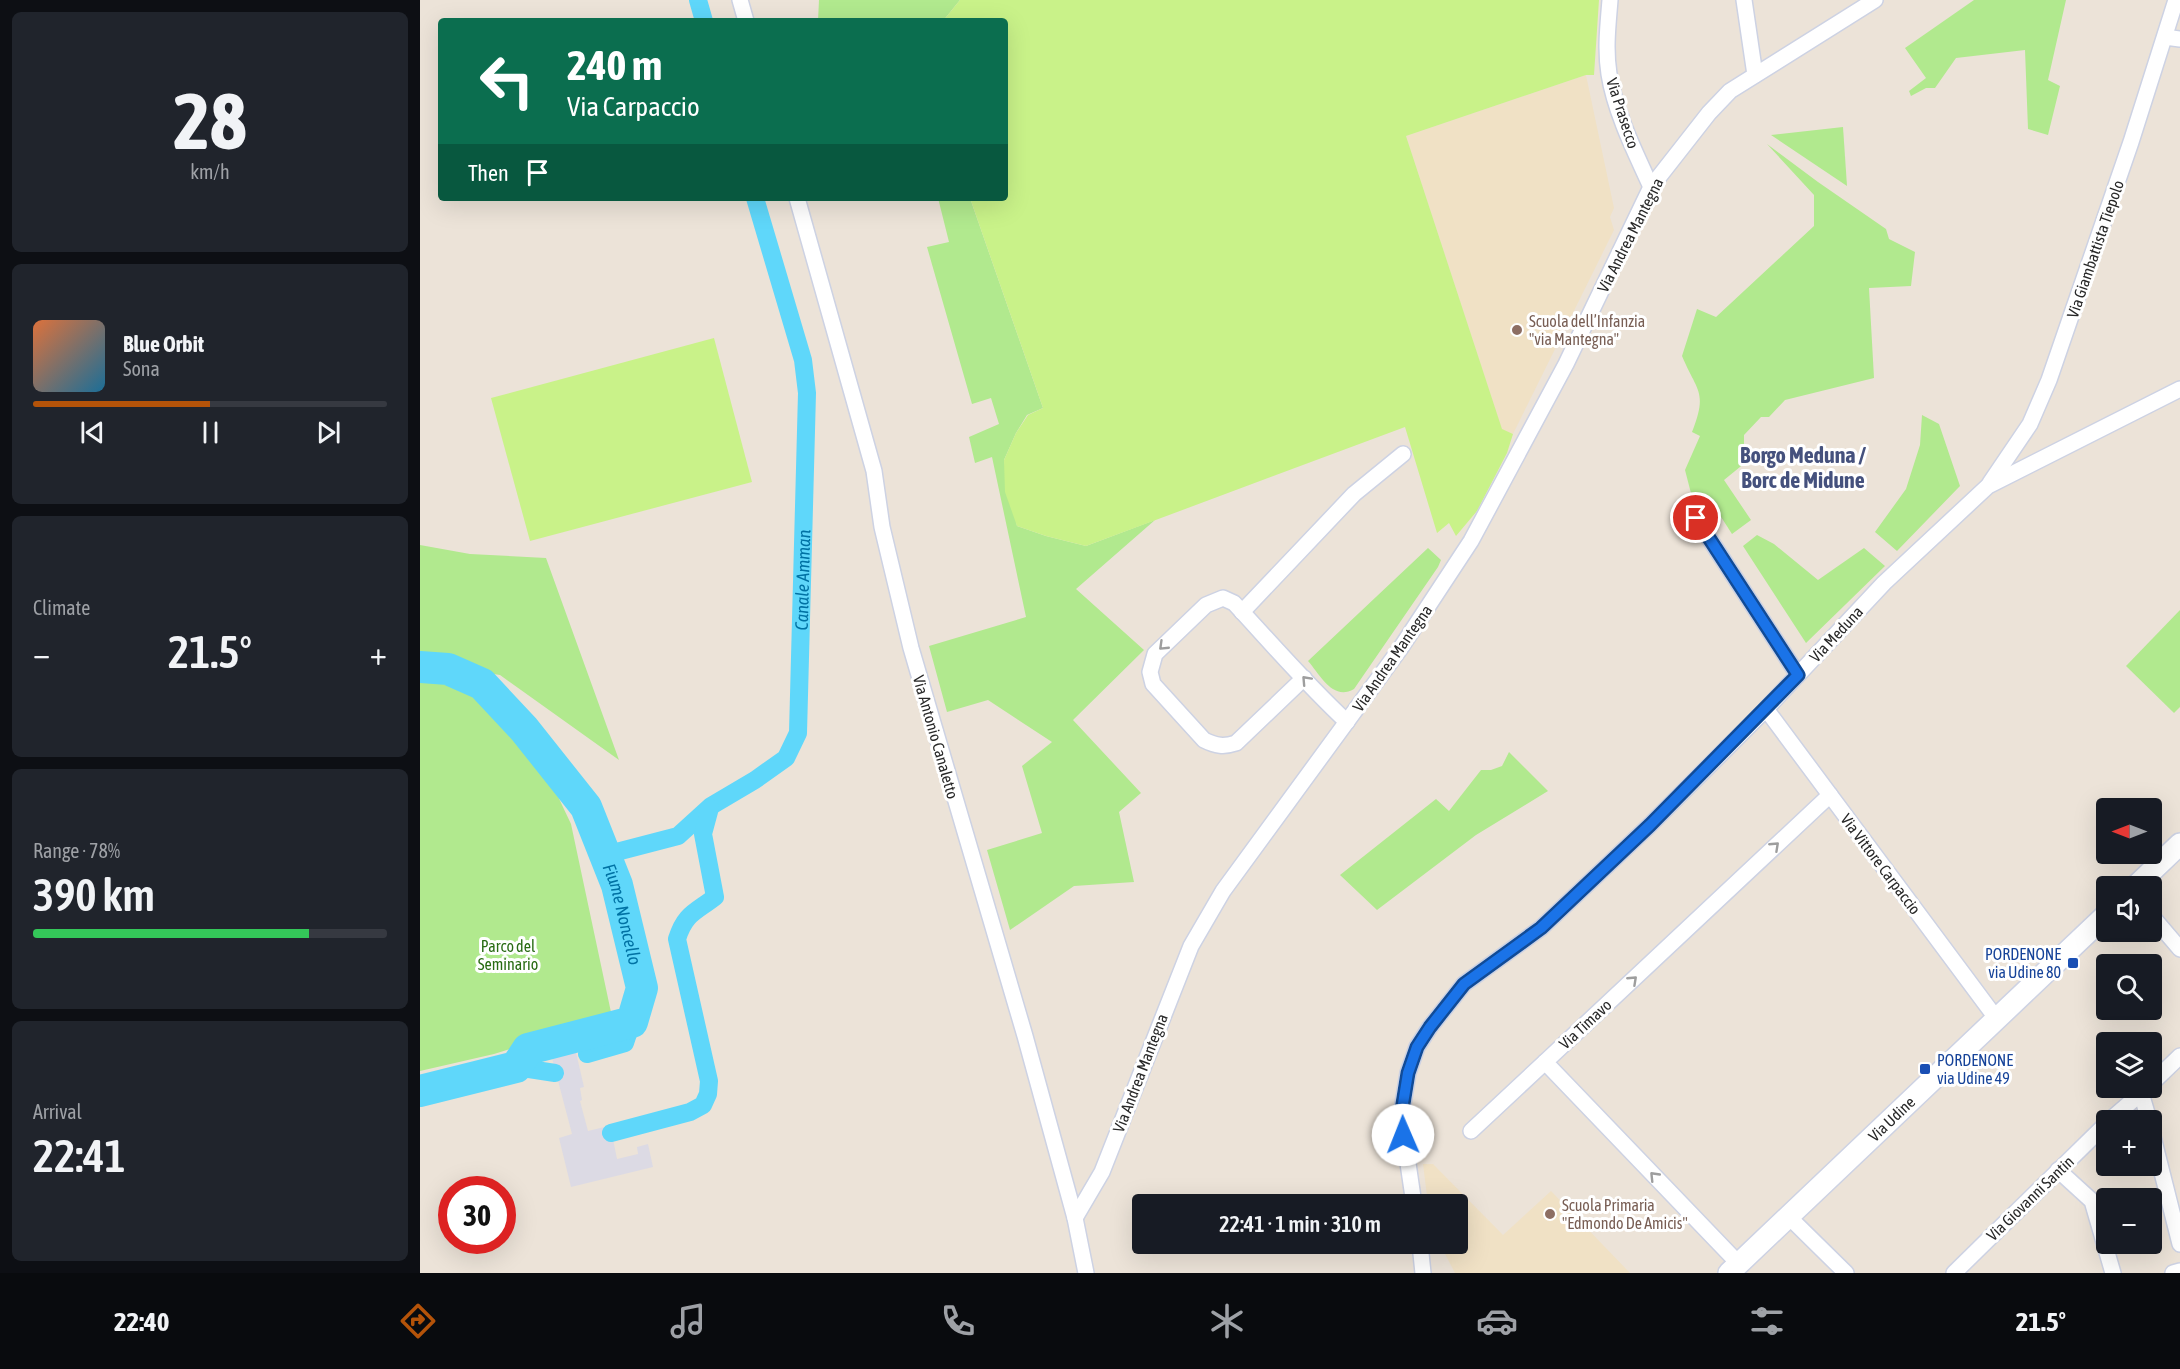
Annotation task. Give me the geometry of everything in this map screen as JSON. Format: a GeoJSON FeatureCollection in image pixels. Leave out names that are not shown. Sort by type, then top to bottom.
{"type":"FeatureCollection","features":[{"type":"Feature","properties":{"kind":"main road"},"geometry":{"type":"LineString","coordinates":[[2146,876],[2180,844]]}},
{"type":"Feature","properties":{"kind":"main road","name":"Via Udine"},"geometry":{"type":"LineString","coordinates":[[1734,1268],[2096,924]]}},
{"type":"Feature","properties":{"kind":"street"},"geometry":{"type":"LineString","coordinates":[[740,0],[745,18]]}},
{"type":"Feature","properties":{"kind":"street","name":"Via Prasecco"},"geometry":{"type":"LineString","coordinates":[[1610,0],[1607,45],[1609,75],[1631,143],[1651,187]]}},
{"type":"Feature","properties":{"kind":"street"},"geometry":{"type":"LineString","coordinates":[[1744,0],[1755,75]]}},
{"type":"Feature","properties":{"kind":"street","name":"Via Andrea Mantegna"},"geometry":{"type":"LineString","coordinates":[[1075,1218],[1102,1172],[1191,946],[1223,891],[1400,650],[1471,541],[1566,364],[1651,187],[1709,113],[1730,91],[1875,0]]}},
{"type":"Feature","properties":{"kind":"street","name":"Via Giambattista Tiepolo"},"geometry":{"type":"LineString","coordinates":[[1988,486],[2030,424],[2049,380],[2131,142],[2172,38],[2176,0]]}},
{"type":"Feature","properties":{"kind":"street","name":"Via Antonio Canaletto"},"geometry":{"type":"LineString","coordinates":[[798,201],[874,471],[882,527],[911,648],[1025,1036],[1075,1218],[1086,1273]]}},
{"type":"Feature","properties":{"kind":"street","name":"Via Meduna"},"geometry":{"type":"LineString","coordinates":[[1413,1194],[1401,1116],[1408,1073],[1417,1047],[1464,984],[1541,928],[1650,825],[1766,709],[1884,583],[1988,486],[2180,389]]}},
{"type":"Feature","properties":{"kind":"street"},"geometry":{"type":"LineString","coordinates":[[1242,612],[1354,494],[1403,454]]}},
{"type":"Feature","properties":{"kind":"street"},"geometry":{"type":"LineString","coordinates":[[1696,518],[1798,675]]}},
{"type":"Feature","properties":{"kind":"street","name":"Via Andrea Mantegna"},"geometry":{"type":"LineString","coordinates":[[1304,678],[1236,743],[1226,746],[1214,745],[1204,740],[1153,684],[1150,672],[1155,654],[1206,604],[1223,598],[1234,603],[1347,722]]}},
{"type":"Feature","properties":{"kind":"street","name":"Via Vittore Carpaccio"},"geometry":{"type":"LineString","coordinates":[[1766,709],[1996,1018]]}},
{"type":"Feature","properties":{"kind":"street","name":"Via Timavo"},"geometry":{"type":"LineString","coordinates":[[1734,1268],[1545,1062],[1830,795]]}},
{"type":"Feature","properties":{"kind":"street"},"geometry":{"type":"LineString","coordinates":[[2162,928],[2180,949]]}},
{"type":"Feature","properties":{"kind":"street"},"geometry":{"type":"LineString","coordinates":[[2162,1073],[2180,1056]]}},
{"type":"Feature","properties":{"kind":"street"},"geometry":{"type":"LineString","coordinates":[[1471,1131],[1545,1062]]}},
{"type":"Feature","properties":{"kind":"street"},"geometry":{"type":"LineString","coordinates":[[2121,1110],[2135,1098]]}},
{"type":"Feature","properties":{"kind":"street","name":"Via Giovanni Santin"},"geometry":{"type":"LineString","coordinates":[[1954,1273],[2096,1134]]}},
{"type":"Feature","properties":{"kind":"street"},"geometry":{"type":"LineString","coordinates":[[2058,1170],[2092,1201],[2113,1273]]}},
{"type":"Feature","properties":{"kind":"street"},"geometry":{"type":"LineString","coordinates":[[2162,1173],[2180,1244]]}},
{"type":"Feature","properties":{"kind":"street"},"geometry":{"type":"LineString","coordinates":[[1788,1216],[1846,1273]]}},
{"type":"Feature","properties":{"kind":"street"},"geometry":{"type":"LineString","coordinates":[[1421,1254],[1423,1273]]}},
{"type":"Feature","properties":{"kind":"street"},"geometry":{"type":"LineString","coordinates":[[2173,1273],[2180,1272]]}},
{"type":"Feature","properties":{"kind":"shaded area","name":"Scuola dell’Infanzia \"via Mantegna\""},"geometry":{"type":"Polygon","coordinates":[[[1586,75],[1614,208],[1610,217],[1614,230],[1513,434],[1502,430],[1406,136],[1586,75]]]}},
{"type":"Feature","properties":{"kind":"shaded area"},"geometry":{"type":"Polygon","coordinates":[[[700,903],[703,916],[687,928],[684,941],[716,1083],[713,1104],[703,1114],[689,1120],[613,1139],[617,1159],[638,1154],[637,1147],[648,1144],[653,1167],[571,1187],[559,1138],[572,1134],[551,1054],[575,1048],[584,1087],[580,1088],[582,1100],[580,1101],[588,1131],[690,1106],[701,1097],[704,1088],[703,1079],[671,936],[675,922],[684,911],[700,903]]]}},
{"type":"Feature","properties":{"kind":"shaded area","name":"Scuola Primaria \"Edmondo De Amicis\""},"geometry":{"type":"Polygon","coordinates":[[[1423,1164],[1433,1164],[1463,1194],[1427,1194],[1423,1164]]]}},
{"type":"Feature","properties":{"kind":"shaded area","name":"Scuola Primaria \"Edmondo De Amicis\""},"geometry":{"type":"Polygon","coordinates":[[[1551,1191],[1630,1273],[1455,1273],[1445,1254],[1468,1254],[1468,1200],[1503,1235],[1551,1191]]]}},
{"type":"Feature","properties":{"kind":"green space"},"geometry":{"type":"Polygon","coordinates":[[[819,0],[960,0],[945,18],[818,18],[819,0]]]}},
{"type":"Feature","properties":{"kind":"green space"},"geometry":{"type":"Polygon","coordinates":[[[960,0],[1599,0],[1594,75],[1586,75],[1406,136],[1502,429],[1513,434],[1507,453],[1477,511],[1456,536],[1449,523],[1437,533],[1405,427],[1086,546],[1017,526],[1005,492],[1004,460],[1016,433],[1028,415],[1043,408],[971,201],[1008,201],[1008,18],[945,18],[960,0]]]}},
{"type":"Feature","properties":{"kind":"green space"},"geometry":{"type":"Polygon","coordinates":[[[1974,0],[2066,0],[2048,80],[2060,86],[2048,135],[2028,129],[2025,50],[1956,58],[1935,88],[1926,88],[1911,96],[1909,91],[1926,78],[1905,48],[1974,0]]]}},
{"type":"Feature","properties":{"kind":"green space"},"geometry":{"type":"Polygon","coordinates":[[[1843,127],[1847,186],[1771,135],[1843,127]]]}},
{"type":"Feature","properties":{"kind":"green space"},"geometry":{"type":"Polygon","coordinates":[[[1767,144],[1886,229],[1889,239],[1915,252],[1911,286],[1869,288],[1874,378],[1785,400],[1769,417],[1761,417],[1744,435],[1744,452],[1751,458],[1724,480],[1751,520],[1732,534],[1707,495],[1693,501],[1685,470],[1700,436],[1692,432],[1700,399],[1682,356],[1697,309],[1716,317],[1814,226],[1814,195],[1767,144]]]}},
{"type":"Feature","properties":{"kind":"green space"},"geometry":{"type":"Polygon","coordinates":[[[939,201],[971,201],[1043,408],[1027,415],[1004,460],[1017,526],[1086,546],[1155,520],[1076,589],[1144,650],[1073,720],[1141,793],[1119,812],[1134,882],[1074,886],[1010,930],[987,850],[1042,833],[1022,766],[1052,742],[988,700],[947,712],[929,646],[1026,617],[992,457],[975,463],[969,437],[999,424],[991,398],[972,404],[927,247],[949,242],[939,201]]]}},
{"type":"Feature","properties":{"kind":"green space"},"geometry":{"type":"Polygon","coordinates":[[[714,338],[752,482],[530,541],[491,398],[714,338]]]}},
{"type":"Feature","properties":{"kind":"green space"},"geometry":{"type":"Polygon","coordinates":[[[1922,415],[1939,424],[1960,486],[1897,551],[1875,532],[1906,489],[1920,445],[1922,415]]]}},
{"type":"Feature","properties":{"kind":"green space"},"geometry":{"type":"Polygon","coordinates":[[[1757,535],[1774,544],[1818,580],[1864,548],[1885,566],[1806,643],[1743,546],[1757,535]]]}},
{"type":"Feature","properties":{"kind":"green space"},"geometry":{"type":"Polygon","coordinates":[[[420,545],[470,554],[546,558],[619,760],[500,675],[420,663],[420,545]]]}},
{"type":"Feature","properties":{"kind":"green space"},"geometry":{"type":"Polygon","coordinates":[[[1428,548],[1441,560],[1438,567],[1354,689],[1340,692],[1328,685],[1308,661],[1428,548]]]}},
{"type":"Feature","properties":{"kind":"green space"},"geometry":{"type":"Polygon","coordinates":[[[2180,610],[2180,707],[2174,713],[2126,666],[2180,610]]]}},
{"type":"Feature","properties":{"kind":"green space","name":"Parco del Seminario"},"geometry":{"type":"Polygon","coordinates":[[[439,677],[470,689],[504,722],[553,786],[571,824],[612,1017],[605,1025],[545,1038],[494,1054],[420,1071],[420,678],[439,677]]]}},
{"type":"Feature","properties":{"kind":"green space"},"geometry":{"type":"Polygon","coordinates":[[[1509,752],[1548,791],[1476,835],[1377,910],[1340,875],[1436,799],[1449,811],[1481,770],[1491,770],[1502,766],[1509,752]]]}},
{"type":"Feature","properties":{"kind":"waterway","name":"Canale Amman"},"geometry":{"type":"LineString","coordinates":[[698,0],[703,18]]}},
{"type":"Feature","properties":{"kind":"waterway","name":"Canale Amman"},"geometry":{"type":"LineString","coordinates":[[605,855],[678,836],[711,806],[755,780],[786,758],[798,733],[807,393],[803,360],[756,201]]}},
{"type":"Feature","properties":{"kind":"waterway","name":"Fiume Noncello"},"geometry":{"type":"LineString","coordinates":[[420,667],[448,669],[482,684],[524,729],[586,807],[617,885],[642,988],[632,1022],[528,1049],[516,1067],[420,1091]]}},
{"type":"Feature","properties":{"kind":"waterway"},"geometry":{"type":"LineString","coordinates":[[611,1133],[690,1112],[703,1105],[708,1094],[709,1081],[677,939],[688,918],[715,897],[703,834],[710,808]]}},
{"type":"Feature","properties":{"kind":"waterway"},"geometry":{"type":"LineString","coordinates":[[587,1054],[625,1043],[632,1022]]}},
{"type":"Feature","properties":{"kind":"waterway"},"geometry":{"type":"LineString","coordinates":[[516,1067],[555,1073]]}},
{"type":"Feature","properties":{"kind":"place","name":"Scuola dell’Infanzia \"via Mantegna\""},"geometry":{"type":"Point","coordinates":[1517,330]}},
{"type":"Feature","properties":{"kind":"place","name":"PORDENONE via Udine 80"},"geometry":{"type":"Point","coordinates":[2073,963]}},
{"type":"Feature","properties":{"kind":"place","name":"PORDENONE via Udine 49"},"geometry":{"type":"Point","coordinates":[1925,1069]}},
{"type":"Feature","properties":{"kind":"place","name":"Scuola Primaria \"Edmondo De Amicis\""},"geometry":{"type":"Point","coordinates":[1550,1214]}},
{"type":"Feature","properties":{"kind":"district","name":"Borgo Meduna / Borc de Midune"},"geometry":{"type":"Point","coordinates":[1803,468]}},
{"type":"Feature","properties":{"kind":"route"},"geometry":{"type":"LineString","coordinates":[[1403,1135],[1401,1116],[1408,1073],[1417,1047],[1464,984],[1541,928],[1650,825],[1798,675],[1696,518]]}}]}
